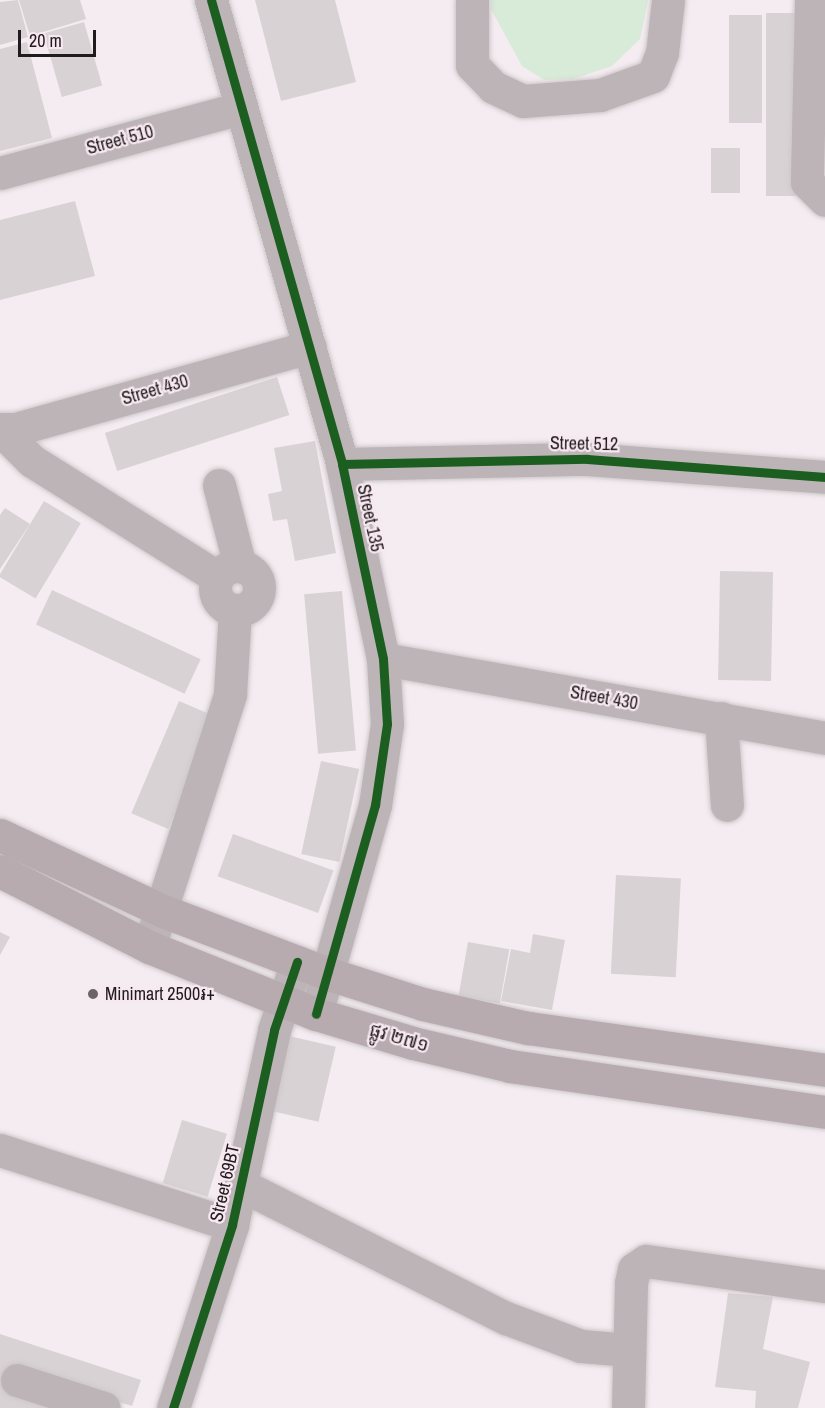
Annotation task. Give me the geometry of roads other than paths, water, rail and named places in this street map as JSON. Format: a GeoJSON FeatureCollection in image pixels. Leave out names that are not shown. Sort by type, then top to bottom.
{"type":"FeatureCollection","features":[{"type":"Feature","properties":{"kind":"main road"},"geometry":{"type":"LineString","coordinates":[[0,835],[164,911],[329,974],[423,1004],[528,1028],[825,1070]]}},
{"type":"Feature","properties":{"kind":"main road","name":"ផ្លូវ ២៧១"},"geometry":{"type":"LineString","coordinates":[[0,871],[149,947],[316,1014],[510,1066],[825,1112]]}},
{"type":"Feature","properties":{"kind":"street","name":"Street 135"},"geometry":{"type":"LineString","coordinates":[[211,0],[342,464],[383,659],[387,724],[375,805],[316,1014]]}},
{"type":"Feature","properties":{"kind":"street"},"geometry":{"type":"LineString","coordinates":[[472,0],[472,65],[493,87],[523,101],[600,96],[653,76],[663,53],[668,0]]}},
{"type":"Feature","properties":{"kind":"street"},"geometry":{"type":"LineString","coordinates":[[811,0],[807,182],[825,200]]}},
{"type":"Feature","properties":{"kind":"street","name":"Street 510"},"geometry":{"type":"LineString","coordinates":[[0,173],[241,108]]}},
{"type":"Feature","properties":{"kind":"street","name":"Street 430"},"geometry":{"type":"LineString","coordinates":[[0,429],[16,429],[310,346]]}},
{"type":"Feature","properties":{"kind":"street"},"geometry":{"type":"LineString","coordinates":[[0,429],[32,461],[229,571]]}},
{"type":"Feature","properties":{"kind":"street","name":"Street 512"},"geometry":{"type":"LineString","coordinates":[[342,464],[587,459],[825,477]]}},
{"type":"Feature","properties":{"kind":"street"},"geometry":{"type":"LineString","coordinates":[[149,947],[164,911],[230,694],[235,610],[218,599],[229,571],[219,485]]}},
{"type":"Feature","properties":{"kind":"street","name":"Street 430"},"geometry":{"type":"LineString","coordinates":[[383,659],[825,738]]}},
{"type":"Feature","properties":{"kind":"street"},"geometry":{"type":"LineString","coordinates":[[721,718],[727,805]]}},
{"type":"Feature","properties":{"kind":"street","name":"Street 69BT"},"geometry":{"type":"LineString","coordinates":[[173,1408],[243,1186],[283,1002],[297,962]]}},
{"type":"Feature","properties":{"kind":"street"},"geometry":{"type":"LineString","coordinates":[[0,1150],[232,1225]]}},
{"type":"Feature","properties":{"kind":"street"},"geometry":{"type":"LineString","coordinates":[[243,1186],[506,1318],[580,1346],[628,1350]]}},
{"type":"Feature","properties":{"kind":"street"},"geometry":{"type":"LineString","coordinates":[[628,1408],[631,1282],[634,1269],[646,1261],[825,1286]]}},
{"type":"Feature","properties":{"kind":"street"},"geometry":{"type":"LineString","coordinates":[[18,1380],[104,1408]]}},
{"type":"Feature","properties":{"kind":"place","name":"Minimart 2500៛+"},"geometry":{"type":"Point","coordinates":[93,994]}}]}
